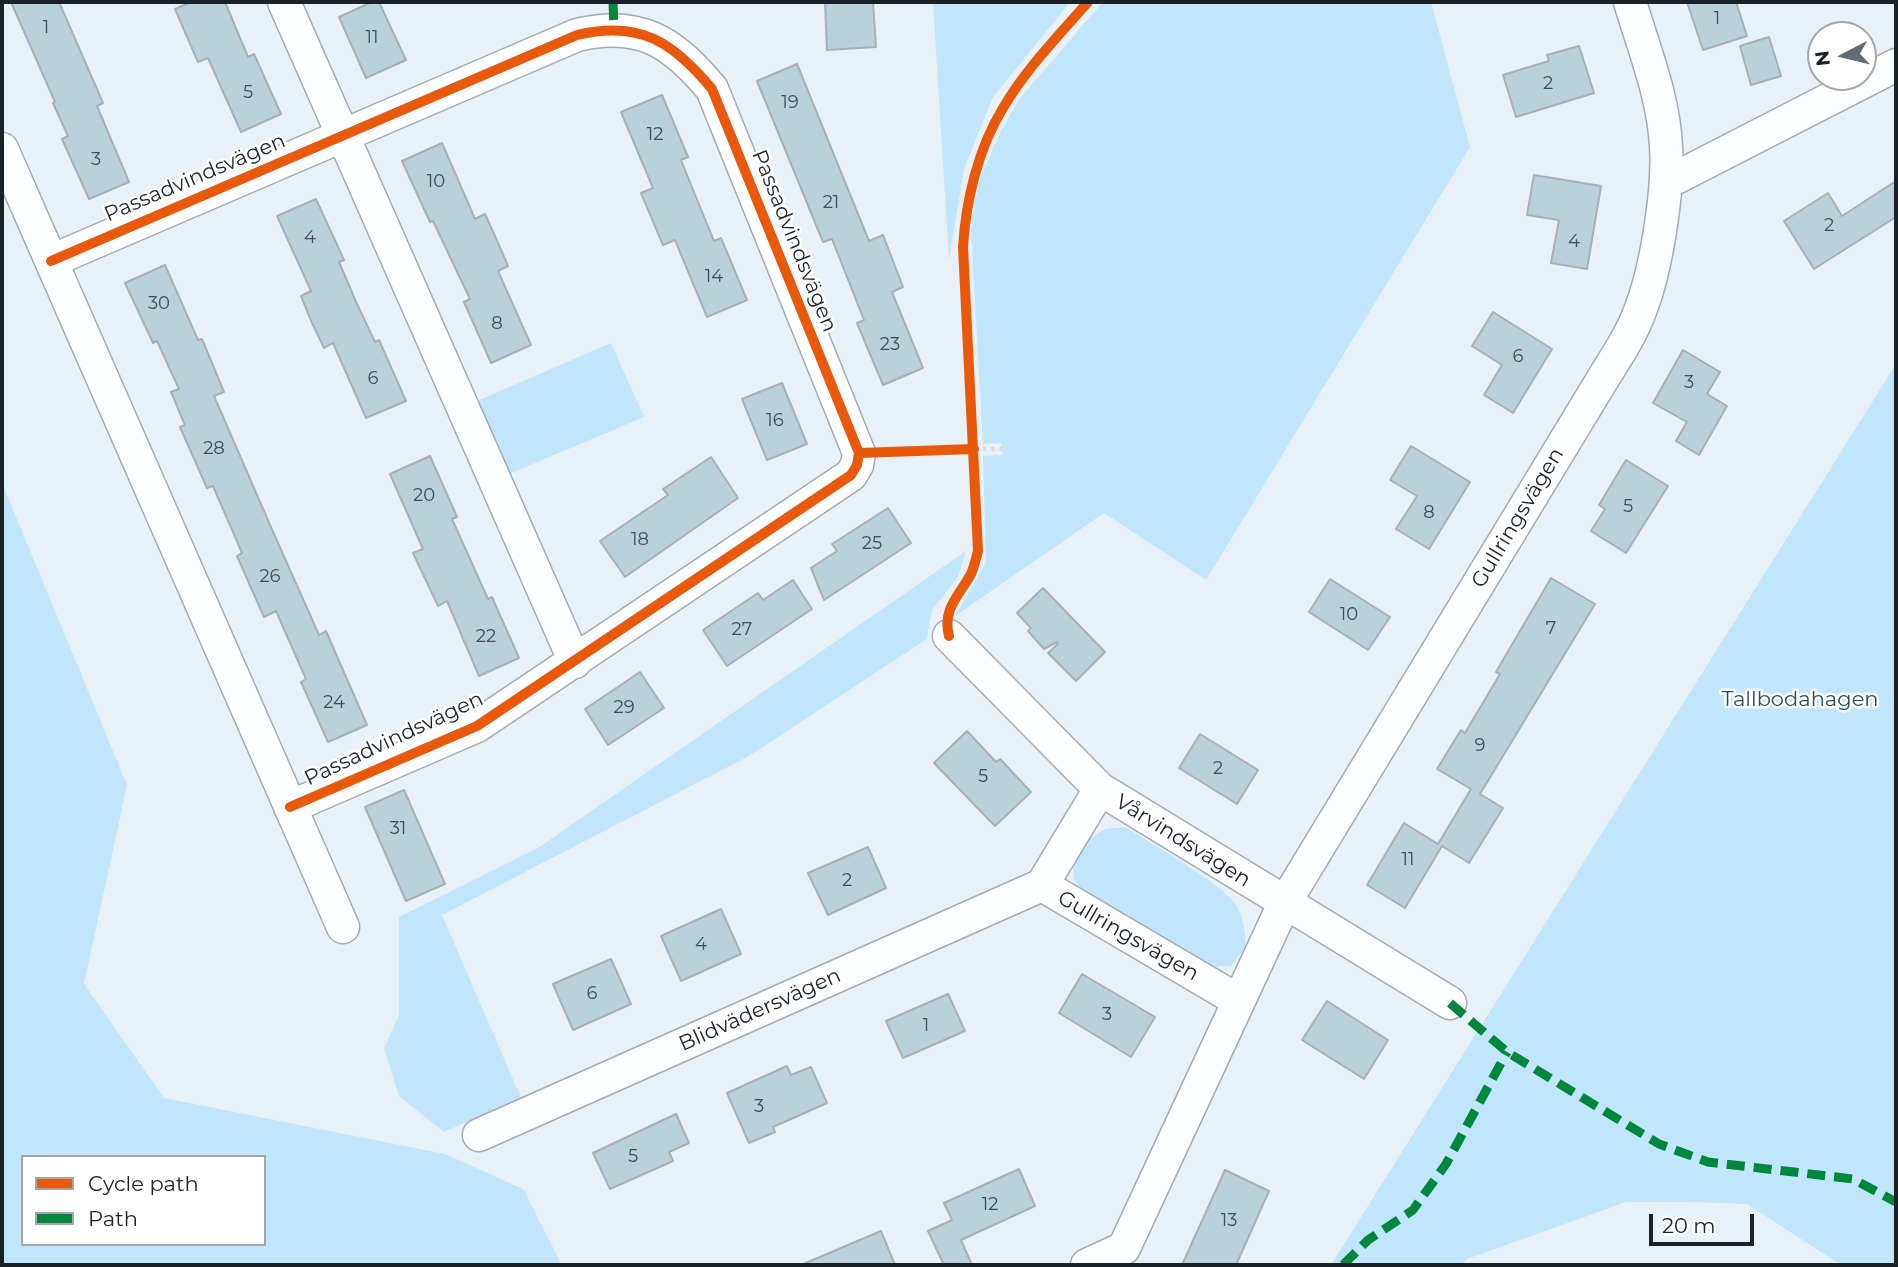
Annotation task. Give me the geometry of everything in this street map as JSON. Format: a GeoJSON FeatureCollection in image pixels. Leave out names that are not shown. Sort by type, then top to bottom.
{"type":"FeatureCollection","features":[{"type":"Feature","properties":{"kind":"street"},"geometry":{"type":"LineString","coordinates":[[284,2],[575,662]]}},
{"type":"Feature","properties":{"kind":"street","name":"Gullringsvägen"},"geometry":{"type":"LineString","coordinates":[[1104,1262],[1124,1248],[1284,904],[1628,337],[1640,311],[1649,282],[1666,183],[1667,148],[1662,113],[1630,2]]}},
{"type":"Feature","properties":{"kind":"street","name":"Passadvindsvägen"},"geometry":{"type":"LineString","coordinates":[[51,261],[559,42],[595,30],[648,36],[678,52],[712,89],[859,453],[857,465],[851,475],[477,726],[290,807]]}},
{"type":"Feature","properties":{"kind":"street"},"geometry":{"type":"LineString","coordinates":[[1666,183],[1896,65]]}},
{"type":"Feature","properties":{"kind":"street","name":"Passadvindsvägen"},"geometry":{"type":"LineString","coordinates":[[2,149],[343,927]]}},
{"type":"Feature","properties":{"kind":"street","name":"Vårvindsvägen"},"geometry":{"type":"LineString","coordinates":[[949,636],[1100,789],[1284,904],[1450,1003]]}},
{"type":"Feature","properties":{"kind":"street","name":"Gullringsvägen"},"geometry":{"type":"LineString","coordinates":[[1100,789],[1042,885],[1239,1001]]}},
{"type":"Feature","properties":{"kind":"street","name":"Blidvädersvägen"},"geometry":{"type":"LineString","coordinates":[[478,1135],[1042,885]]}},
{"type":"Feature","properties":{"kind":"path"},"geometry":{"type":"LineString","coordinates":[[974,449],[1009,449]]}},
{"type":"Feature","properties":{"kind":"green space"},"geometry":{"type":"Polygon","coordinates":[[[933,2],[1070,2],[993,97],[964,169],[949,260],[933,2]]]}},
{"type":"Feature","properties":{"kind":"green space"},"geometry":{"type":"Polygon","coordinates":[[[1103,2],[1431,2],[1470,147],[1206,580],[1104,513],[955,616],[986,563],[983,456],[1003,455],[1001,443],[983,444],[971,232],[978,184],[1001,130],[1021,97],[1103,2]]]}},
{"type":"Feature","properties":{"kind":"green space"},"geometry":{"type":"Polygon","coordinates":[[[611,343],[644,417],[509,474],[477,401],[611,343]]]}},
{"type":"Feature","properties":{"kind":"green space","name":"Tallbodahagen"},"geometry":{"type":"Polygon","coordinates":[[[1896,364],[1896,1265],[1841,1265],[1747,1204],[1626,1202],[1467,1259],[1462,1265],[1331,1265],[1896,364]]]}},
{"type":"Feature","properties":{"kind":"green space"},"geometry":{"type":"Polygon","coordinates":[[[2,483],[127,785],[84,984],[164,1098],[445,1154],[523,1189],[562,1265],[2,1265],[2,483]]]}},
{"type":"Feature","properties":{"kind":"green space"},"geometry":{"type":"Polygon","coordinates":[[[966,551],[958,577],[932,610],[927,639],[749,756],[442,915],[521,1098],[444,1132],[399,1096],[384,1048],[399,1015],[399,917],[538,848],[966,551]]]}},
{"type":"Feature","properties":{"kind":"green space"},"geometry":{"type":"Polygon","coordinates":[[[1125,827],[1202,875],[1229,896],[1236,905],[1244,925],[1246,947],[1231,966],[1205,967],[1085,896],[1074,879],[1073,866],[1091,838],[1105,829],[1125,827]]]}},
{"type":"Feature","properties":{"kind":"building"},"geometry":{"type":"Polygon","coordinates":[[[11,2],[59,2],[103,103],[97,106],[129,182],[89,199],[62,139],[68,136],[53,103],[55,102],[11,2]]]}},
{"type":"Feature","properties":{"kind":"building"},"geometry":{"type":"Polygon","coordinates":[[[191,2],[225,2],[248,57],[254,54],[281,114],[241,132],[208,58],[198,62],[175,9],[191,2]]]}},
{"type":"Feature","properties":{"kind":"building"},"geometry":{"type":"Polygon","coordinates":[[[372,2],[379,2],[406,60],[366,78],[339,17],[372,2]]]}},
{"type":"Feature","properties":{"kind":"building"},"geometry":{"type":"Polygon","coordinates":[[[825,2],[873,2],[876,47],[827,50],[825,2]]]}},
{"type":"Feature","properties":{"kind":"building"},"geometry":{"type":"Polygon","coordinates":[[[1687,2],[1736,2],[1747,36],[1703,50],[1687,2]]]}},
{"type":"Feature","properties":{"kind":"building"},"geometry":{"type":"Polygon","coordinates":[[[1769,37],[1781,76],[1751,85],[1740,46],[1769,37]]]}},
{"type":"Feature","properties":{"kind":"building"},"geometry":{"type":"Polygon","coordinates":[[[1579,46],[1594,93],[1516,117],[1503,75],[1549,61],[1547,55],[1579,46]]]}},
{"type":"Feature","properties":{"kind":"building"},"geometry":{"type":"Polygon","coordinates":[[[797,64],[869,241],[883,235],[903,287],[892,292],[923,368],[883,385],[857,323],[864,320],[832,239],[823,242],[757,81],[797,64]]]}},
{"type":"Feature","properties":{"kind":"building"},"geometry":{"type":"Polygon","coordinates":[[[662,95],[688,157],[681,160],[714,241],[721,238],[747,300],[707,317],[675,240],[663,245],[641,193],[653,188],[621,112],[662,95]]]}},
{"type":"Feature","properties":{"kind":"building"},"geometry":{"type":"Polygon","coordinates":[[[442,143],[475,219],[485,214],[495,236],[508,266],[498,271],[531,345],[491,363],[464,302],[470,299],[402,161],[442,143]]]}},
{"type":"Feature","properties":{"kind":"building"},"geometry":{"type":"Polygon","coordinates":[[[1534,175],[1601,186],[1587,269],[1551,263],[1559,220],[1527,215],[1534,175]]]}},
{"type":"Feature","properties":{"kind":"building"},"geometry":{"type":"Polygon","coordinates":[[[1896,181],[1896,217],[1814,269],[1784,221],[1828,193],[1842,216],[1896,181]]]}},
{"type":"Feature","properties":{"kind":"building"},"geometry":{"type":"Polygon","coordinates":[[[316,199],[344,260],[339,262],[357,304],[375,342],[379,340],[406,401],[366,418],[333,343],[324,348],[312,323],[301,296],[311,291],[277,216],[316,199]]]}},
{"type":"Feature","properties":{"kind":"building"},"geometry":{"type":"Polygon","coordinates":[[[165,265],[198,340],[202,339],[224,392],[214,396],[270,525],[319,635],[326,631],[367,725],[328,742],[301,682],[306,679],[276,611],[264,617],[237,556],[242,553],[213,486],[207,488],[180,427],[185,425],[171,392],[179,389],[157,341],[153,343],[125,283],[165,265]]]}},
{"type":"Feature","properties":{"kind":"building"},"geometry":{"type":"Polygon","coordinates":[[[1493,312],[1552,349],[1513,413],[1484,395],[1502,365],[1472,346],[1493,312]]]}},
{"type":"Feature","properties":{"kind":"building"},"geometry":{"type":"Polygon","coordinates":[[[1683,350],[1720,372],[1707,394],[1727,406],[1699,455],[1676,441],[1687,422],[1653,403],[1683,350]]]}},
{"type":"Feature","properties":{"kind":"building"},"geometry":{"type":"Polygon","coordinates":[[[782,383],[807,444],[767,460],[742,399],[782,383]]]}},
{"type":"Feature","properties":{"kind":"building"},"geometry":{"type":"Polygon","coordinates":[[[1411,446],[1470,482],[1429,549],[1396,529],[1417,496],[1390,480],[1411,446]]]}},
{"type":"Feature","properties":{"kind":"building"},"geometry":{"type":"Polygon","coordinates":[[[430,456],[457,517],[452,519],[488,599],[492,597],[519,658],[479,676],[447,601],[438,606],[413,553],[423,549],[390,474],[430,456]]]}},
{"type":"Feature","properties":{"kind":"building"},"geometry":{"type":"Polygon","coordinates":[[[711,457],[738,498],[625,577],[600,541],[668,495],[663,489],[711,457]]]}},
{"type":"Feature","properties":{"kind":"building"},"geometry":{"type":"Polygon","coordinates":[[[1626,460],[1668,486],[1626,553],[1591,531],[1605,509],[1599,505],[1626,460]]]}},
{"type":"Feature","properties":{"kind":"building"},"geometry":{"type":"Polygon","coordinates":[[[888,508],[911,543],[824,600],[811,568],[837,551],[832,544],[888,508]]]}},
{"type":"Feature","properties":{"kind":"building"},"geometry":{"type":"Polygon","coordinates":[[[1551,578],[1595,604],[1480,794],[1503,808],[1469,863],[1442,846],[1405,908],[1367,885],[1404,823],[1438,844],[1471,789],[1437,769],[1461,730],[1465,733],[1500,674],[1496,672],[1551,578]]]}},
{"type":"Feature","properties":{"kind":"building"},"geometry":{"type":"Polygon","coordinates":[[[1330,579],[1390,617],[1368,650],[1309,612],[1330,579]]]}},
{"type":"Feature","properties":{"kind":"building"},"geometry":{"type":"Polygon","coordinates":[[[793,580],[812,609],[727,666],[703,630],[758,593],[763,600],[793,580]]]}},
{"type":"Feature","properties":{"kind":"building"},"geometry":{"type":"Polygon","coordinates":[[[1043,588],[1105,652],[1076,681],[1048,653],[1057,642],[1044,649],[1028,631],[1031,628],[1017,613],[1043,588]]]}},
{"type":"Feature","properties":{"kind":"building"},"geometry":{"type":"Polygon","coordinates":[[[640,672],[664,708],[608,745],[585,709],[640,672]]]}},
{"type":"Feature","properties":{"kind":"building"},"geometry":{"type":"Polygon","coordinates":[[[967,731],[996,762],[1000,759],[1031,792],[995,826],[934,763],[967,731]]]}},
{"type":"Feature","properties":{"kind":"building"},"geometry":{"type":"Polygon","coordinates":[[[1200,734],[1258,770],[1237,804],[1179,768],[1200,734]]]}},
{"type":"Feature","properties":{"kind":"building"},"geometry":{"type":"Polygon","coordinates":[[[404,790],[445,884],[406,901],[365,807],[404,790]]]}},
{"type":"Feature","properties":{"kind":"building"},"geometry":{"type":"Polygon","coordinates":[[[868,847],[886,888],[828,915],[808,873],[868,847]]]}},
{"type":"Feature","properties":{"kind":"building"},"geometry":{"type":"Polygon","coordinates":[[[721,909],[741,954],[681,981],[661,936],[721,909]]]}},
{"type":"Feature","properties":{"kind":"building"},"geometry":{"type":"Polygon","coordinates":[[[611,959],[631,1004],[573,1030],[553,984],[611,959]]]}},
{"type":"Feature","properties":{"kind":"building"},"geometry":{"type":"Polygon","coordinates":[[[1082,974],[1155,1017],[1131,1057],[1059,1013],[1082,974]]]}},
{"type":"Feature","properties":{"kind":"building"},"geometry":{"type":"Polygon","coordinates":[[[948,994],[965,1031],[903,1058],[886,1021],[948,994]]]}},
{"type":"Feature","properties":{"kind":"building"},"geometry":{"type":"Polygon","coordinates":[[[1327,1001],[1388,1040],[1364,1079],[1302,1040],[1327,1001]]]}},
{"type":"Feature","properties":{"kind":"building"},"geometry":{"type":"Polygon","coordinates":[[[787,1066],[791,1075],[811,1067],[827,1103],[773,1127],[775,1132],[749,1143],[727,1093],[787,1066]]]}},
{"type":"Feature","properties":{"kind":"building"},"geometry":{"type":"Polygon","coordinates":[[[676,1114],[689,1143],[669,1152],[673,1161],[610,1189],[593,1153],[676,1114]]]}},
{"type":"Feature","properties":{"kind":"building"},"geometry":{"type":"Polygon","coordinates":[[[1019,1169],[1035,1206],[961,1240],[972,1265],[944,1265],[928,1231],[952,1220],[944,1203],[1019,1169]]]}},
{"type":"Feature","properties":{"kind":"building"},"geometry":{"type":"Polygon","coordinates":[[[1225,1170],[1269,1191],[1236,1265],[1182,1265],[1225,1170]]]}},
{"type":"Feature","properties":{"kind":"building"},"geometry":{"type":"Polygon","coordinates":[[[881,1231],[895,1265],[801,1265],[881,1231]]]}},
{"type":"Feature","properties":{"kind":"marked path"},"geometry":{"type":"LineString","coordinates":[[613,2],[614,30]]}},
{"type":"Feature","properties":{"kind":"marked path"},"geometry":{"type":"LineString","coordinates":[[1450,1003],[1507,1052],[1659,1144],[1708,1162],[1853,1179],[1896,1202]]}},
{"type":"Feature","properties":{"kind":"marked path"},"geometry":{"type":"LineString","coordinates":[[1343,1265],[1368,1240],[1413,1210],[1446,1164],[1507,1052]]}},
{"type":"Feature","properties":{"kind":"cycle path"},"geometry":{"type":"LineString","coordinates":[[949,636],[947,626],[950,610],[971,574],[978,551],[963,247],[970,193],[980,158],[1003,108],[1032,66],[1088,2]]}},
{"type":"Feature","properties":{"kind":"cycle path"},"geometry":{"type":"LineString","coordinates":[[51,261],[577,35],[619,30],[653,39],[669,47],[712,89],[859,453],[857,465],[851,475],[477,726],[290,807]]}},
{"type":"Feature","properties":{"kind":"cycle path"},"geometry":{"type":"LineString","coordinates":[[859,453],[974,449]]}}]}
